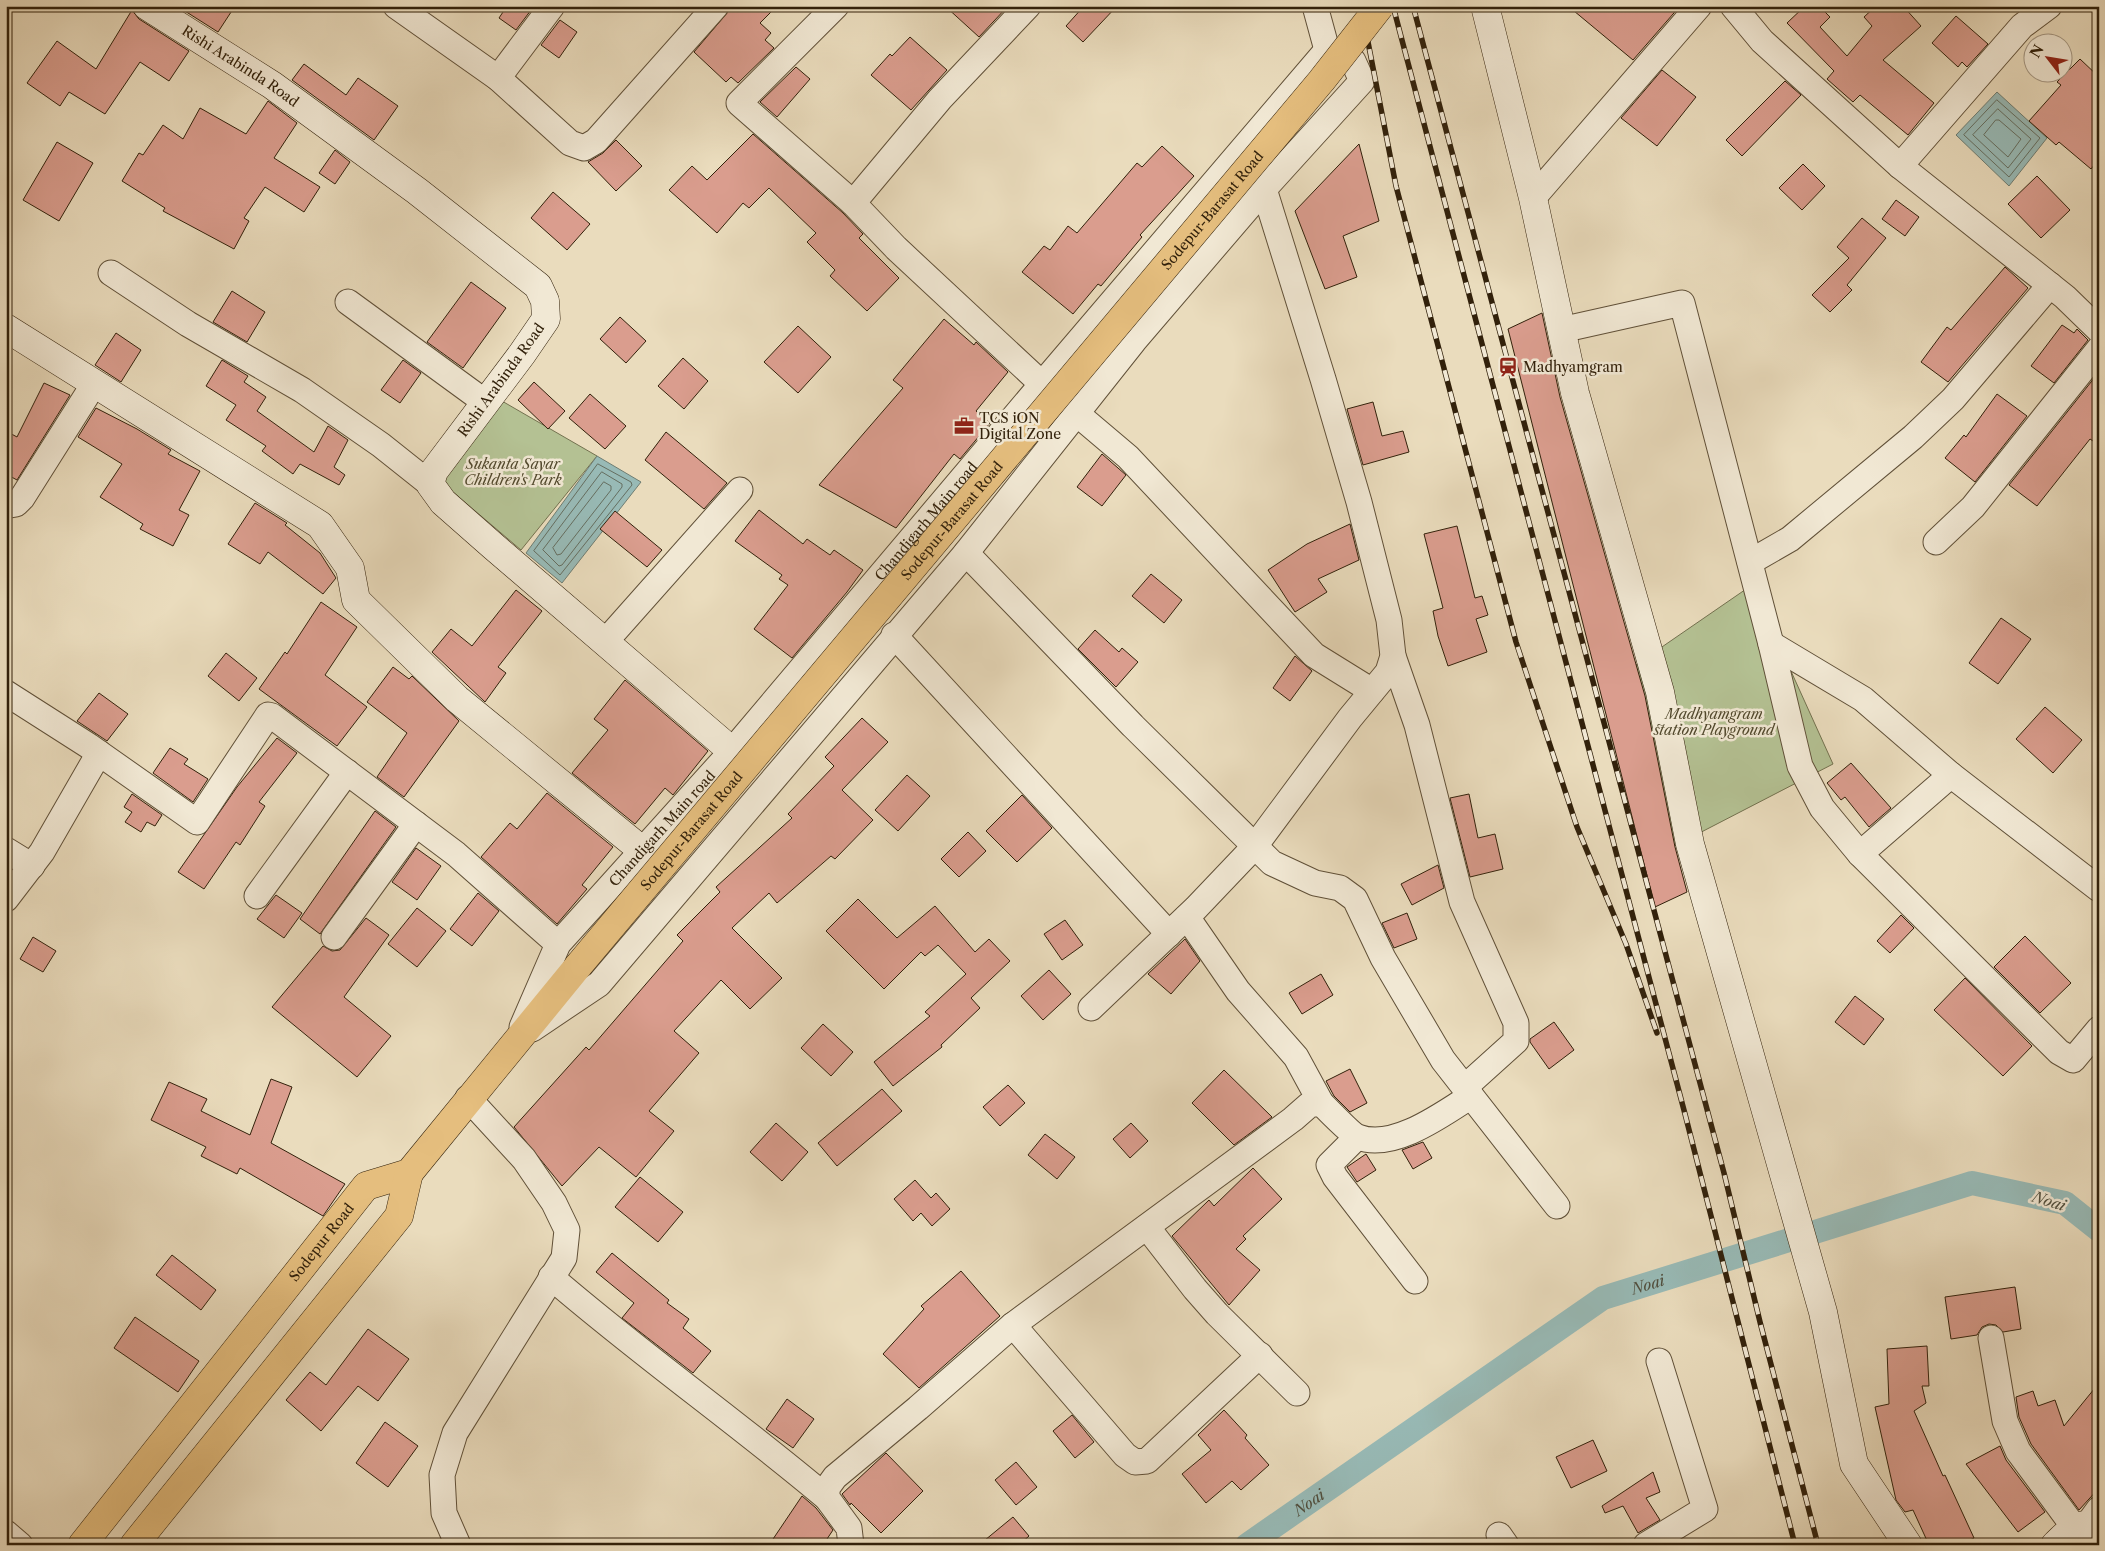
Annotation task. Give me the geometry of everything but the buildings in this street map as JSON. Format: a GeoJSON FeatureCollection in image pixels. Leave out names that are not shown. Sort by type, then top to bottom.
{"type":"FeatureCollection","features":[{"type":"Feature","properties":{"kind":"main road","name":"Sodepur-Barasat Road"},"geometry":{"type":"LineString","coordinates":[[518,1039],[1322,80],[1380,6]]}},
{"type":"Feature","properties":{"kind":"main road"},"geometry":{"type":"LineString","coordinates":[[134,1545],[399,1216],[409,1173],[468,1098],[518,1039]]}},
{"type":"Feature","properties":{"kind":"main road","name":"Sodepur Road"},"geometry":{"type":"LineString","coordinates":[[82,1545],[366,1186],[409,1173]]}},
{"type":"Feature","properties":{"kind":"street","name":"Rishi Arabinda Road"},"geometry":{"type":"LineString","coordinates":[[147,6],[272,85],[417,191],[538,286],[545,302],[546,319],[434,471],[430,484]]}},
{"type":"Feature","properties":{"kind":"street"},"geometry":{"type":"LineString","coordinates":[[396,6],[498,78],[570,143],[584,148],[596,141],[716,6]]}},
{"type":"Feature","properties":{"kind":"street"},"geometry":{"type":"LineString","coordinates":[[498,78],[552,6]]}},
{"type":"Feature","properties":{"kind":"street"},"geometry":{"type":"LineString","coordinates":[[836,6],[739,103],[853,203],[896,248],[1042,384]]}},
{"type":"Feature","properties":{"kind":"street"},"geometry":{"type":"LineString","coordinates":[[853,203],[940,99],[1028,6]]}},
{"type":"Feature","properties":{"kind":"street"},"geometry":{"type":"LineString","coordinates":[[518,1039],[599,984],[966,552],[1134,340],[1264,189],[1362,81],[1353,61],[1327,50],[1315,6]]}},
{"type":"Feature","properties":{"kind":"street"},"geometry":{"type":"LineString","coordinates":[[1485,6],[1533,198],[1574,393],[1660,692],[1690,844],[1781,1157],[1822,1312],[1854,1464],[1908,1545]]}},
{"type":"Feature","properties":{"kind":"street"},"geometry":{"type":"LineString","coordinates":[[1533,198],[1699,6]]}},
{"type":"Feature","properties":{"kind":"street"},"geometry":{"type":"LineString","coordinates":[[1733,6],[1762,41],[1900,166],[2050,285],[2099,330]]}},
{"type":"Feature","properties":{"kind":"street"},"geometry":{"type":"LineString","coordinates":[[1900,166],[2022,26],[2049,6]]}},
{"type":"Feature","properties":{"kind":"street","name":"Chandigarh Main road"},"geometry":{"type":"LineString","coordinates":[[518,1039],[558,944],[732,751],[1327,50]]}},
{"type":"Feature","properties":{"kind":"street"},"geometry":{"type":"LineString","coordinates":[[1187,917],[1238,991],[1296,1057],[1321,1103],[1357,1137],[1382,1140],[1429,1123],[1468,1092],[1516,1041],[1516,1023],[1462,902],[1417,725],[1393,656],[1389,620],[1359,502],[1264,189]]}},
{"type":"Feature","properties":{"kind":"street"},"geometry":{"type":"LineString","coordinates":[[111,273],[188,324],[302,390],[381,445],[430,484],[443,502],[732,751]]}},
{"type":"Feature","properties":{"kind":"street"},"geometry":{"type":"LineString","coordinates":[[1750,562],[1790,540],[1913,437],[1953,399],[2050,285]]}},
{"type":"Feature","properties":{"kind":"street"},"geometry":{"type":"LineString","coordinates":[[348,302],[485,402]]}},
{"type":"Feature","properties":{"kind":"street"},"geometry":{"type":"LineString","coordinates":[[1561,330],[1682,302],[1771,644],[1800,766],[1822,808],[1860,854],[2059,1052],[2073,1060],[2099,1029]]}},
{"type":"Feature","properties":{"kind":"street"},"geometry":{"type":"LineString","coordinates":[[6,328],[320,525],[350,568],[356,600],[457,699],[643,851]]}},
{"type":"Feature","properties":{"kind":"street"},"geometry":{"type":"LineString","coordinates":[[1936,542],[1973,507],[2099,349]]}},
{"type":"Feature","properties":{"kind":"street"},"geometry":{"type":"LineString","coordinates":[[6,503],[10,505],[16,504],[22,498],[94,384]]}},
{"type":"Feature","properties":{"kind":"street"},"geometry":{"type":"LineString","coordinates":[[1076,414],[1128,457],[1314,655],[1372,691]]}},
{"type":"Feature","properties":{"kind":"street"},"geometry":{"type":"LineString","coordinates":[[605,642],[740,490]]}},
{"type":"Feature","properties":{"kind":"street"},"geometry":{"type":"LineString","coordinates":[[966,552],[1133,726],[1272,863],[1316,882],[1340,888],[1355,899],[1383,958],[1443,1060],[1557,1206]]}},
{"type":"Feature","properties":{"kind":"street"},"geometry":{"type":"LineString","coordinates":[[894,635],[1169,934]]}},
{"type":"Feature","properties":{"kind":"street"},"geometry":{"type":"LineString","coordinates":[[1771,644],[1862,699],[1951,776],[2099,888]]}},
{"type":"Feature","properties":{"kind":"street"},"geometry":{"type":"LineString","coordinates":[[1091,1008],[1187,917],[1254,846],[1388,672],[1393,656]]}},
{"type":"Feature","properties":{"kind":"street"},"geometry":{"type":"LineString","coordinates":[[6,693],[99,753],[198,822],[268,715],[272,716],[456,854],[558,944]]}},
{"type":"Feature","properties":{"kind":"street"},"geometry":{"type":"LineString","coordinates":[[6,899],[32,866],[99,753]]}},
{"type":"Feature","properties":{"kind":"street"},"geometry":{"type":"LineString","coordinates":[[257,896],[347,772]]}},
{"type":"Feature","properties":{"kind":"street"},"geometry":{"type":"LineString","coordinates":[[1860,854],[1951,776]]}},
{"type":"Feature","properties":{"kind":"street"},"geometry":{"type":"LineString","coordinates":[[334,937],[416,824]]}},
{"type":"Feature","properties":{"kind":"street"},"geometry":{"type":"LineString","coordinates":[[6,850],[32,866]]}},
{"type":"Feature","properties":{"kind":"street"},"geometry":{"type":"LineString","coordinates":[[458,1545],[444,1513],[442,1475],[455,1433],[564,1258],[567,1230],[554,1203],[524,1158],[468,1098]]}},
{"type":"Feature","properties":{"kind":"street"},"geometry":{"type":"LineString","coordinates":[[827,1498],[827,1488],[835,1477],[1013,1325],[1309,1105],[1321,1103]]}},
{"type":"Feature","properties":{"kind":"street"},"geometry":{"type":"LineString","coordinates":[[1357,1137],[1329,1165],[1335,1177],[1415,1281]]}},
{"type":"Feature","properties":{"kind":"street"},"geometry":{"type":"LineString","coordinates":[[1147,1227],[1200,1296],[1297,1393]]}},
{"type":"Feature","properties":{"kind":"street"},"geometry":{"type":"LineString","coordinates":[[551,1277],[608,1326],[717,1408],[827,1498],[849,1528],[851,1545]]}},
{"type":"Feature","properties":{"kind":"street"},"geometry":{"type":"LineString","coordinates":[[1013,1325],[1124,1455],[1136,1462],[1147,1461],[1260,1354]]}},
{"type":"Feature","properties":{"kind":"street"},"geometry":{"type":"LineString","coordinates":[[1991,1338],[2005,1421],[2018,1451],[2083,1527]]}},
{"type":"Feature","properties":{"kind":"street"},"geometry":{"type":"LineString","coordinates":[[1646,1545],[1705,1509],[1659,1360]]}},
{"type":"Feature","properties":{"kind":"street"},"geometry":{"type":"LineString","coordinates":[[6,1533],[20,1545]]}},
{"type":"Feature","properties":{"kind":"green space","name":"Sukanta Sayar Children's Park"},"geometry":{"type":"Polygon","coordinates":[[[495,397],[597,456],[521,550],[440,481],[495,397]]]}},
{"type":"Feature","properties":{"kind":"green space","name":"Madhyamgram station Playground"},"geometry":{"type":"Polygon","coordinates":[[[1752,585],[1833,764],[1653,857],[1611,682],[1752,585]]]}},
{"type":"Feature","properties":{"kind":"water"},"geometry":{"type":"Polygon","coordinates":[[[1997,92],[2047,138],[2009,186],[1956,135],[1997,92]]]}},
{"type":"Feature","properties":{"kind":"water"},"geometry":{"type":"Polygon","coordinates":[[[597,456],[641,482],[562,583],[526,553],[597,456]]]}},
{"type":"Feature","properties":{"kind":"waterway","name":"Noai"},"geometry":{"type":"LineString","coordinates":[[1247,1545],[1603,1298],[1972,1183],[2065,1203],[2099,1230]]}},
{"type":"Feature","properties":{"kind":"railway"},"geometry":{"type":"LineString","coordinates":[[1361,6],[1396,186],[1516,642],[1577,827],[1626,944],[1657,1033]]}},
{"type":"Feature","properties":{"kind":"railway"},"geometry":{"type":"LineString","coordinates":[[1393,6],[1685,1114],[1795,1545]]}},
{"type":"Feature","properties":{"kind":"railway"},"geometry":{"type":"LineString","coordinates":[[1413,6],[1724,1173],[1760,1322],[1818,1545]]}},
{"type":"Feature","properties":{"kind":"place","name":"Madhyamgram"},"geometry":{"type":"Point","coordinates":[1508,367]}},
{"type":"Feature","properties":{"kind":"place","name":"TCS iON Digital Zone"},"geometry":{"type":"Point","coordinates":[964,426]}}]}
